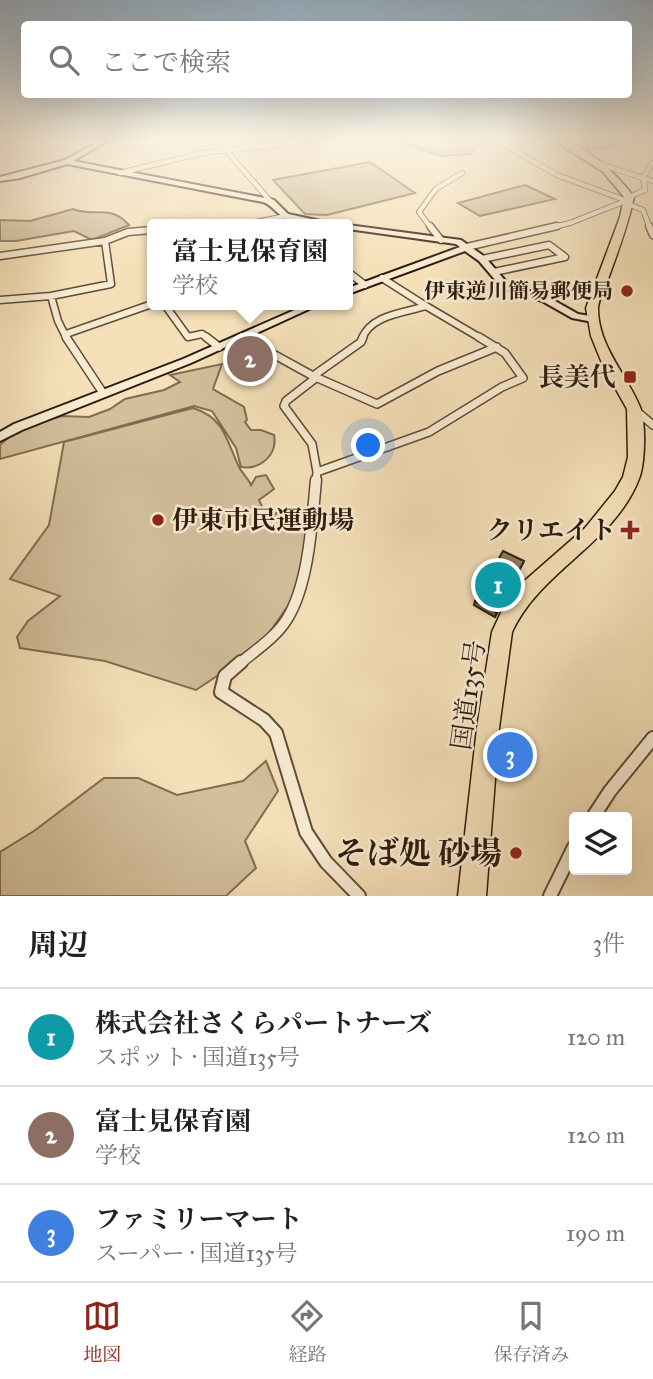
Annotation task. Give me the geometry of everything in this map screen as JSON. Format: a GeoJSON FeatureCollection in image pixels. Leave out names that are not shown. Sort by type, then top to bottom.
{"type":"FeatureCollection","features":[{"type":"Feature","properties":{"kind":"highway"},"geometry":{"type":"LineString","coordinates":[[620,182],[628,200]]}},
{"type":"Feature","properties":{"kind":"highway","name":"国道135号"},"geometry":{"type":"LineString","coordinates":[[472,896],[488,728],[502,632],[511,612],[528,590],[591,533],[621,496],[631,477],[636,457],[634,409],[611,368],[593,319],[592,309],[628,200]]}},
{"type":"Feature","properties":{"kind":"street"},"geometry":{"type":"LineString","coordinates":[[166,182],[271,202]]}},
{"type":"Feature","properties":{"kind":"street"},"geometry":{"type":"LineString","coordinates":[[253,182],[289,219]]}},
{"type":"Feature","properties":{"kind":"street"},"geometry":{"type":"LineString","coordinates":[[441,240],[419,212],[436,189],[448,182]]}},
{"type":"Feature","properties":{"kind":"street"},"geometry":{"type":"LineString","coordinates":[[573,182],[615,198],[628,200],[643,210],[653,235]]}},
{"type":"Feature","properties":{"kind":"street"},"geometry":{"type":"LineString","coordinates":[[353,289],[467,247],[570,223],[645,191],[644,182]]}},
{"type":"Feature","properties":{"kind":"street"},"geometry":{"type":"LineString","coordinates":[[271,219],[286,216],[303,219]]}},
{"type":"Feature","properties":{"kind":"street"},"geometry":{"type":"LineString","coordinates":[[353,228],[450,240],[467,247],[482,259],[505,286],[545,299],[575,316],[593,319]]}},
{"type":"Feature","properties":{"kind":"street"},"geometry":{"type":"LineString","coordinates":[[0,256],[105,241],[128,232],[147,230]]}},
{"type":"Feature","properties":{"kind":"street"},"geometry":{"type":"LineString","coordinates":[[0,300],[51,296],[111,284],[105,241]]}},
{"type":"Feature","properties":{"kind":"street"},"geometry":{"type":"LineString","coordinates":[[482,259],[549,245],[565,257],[494,272]]}},
{"type":"Feature","properties":{"kind":"street"},"geometry":{"type":"LineString","coordinates":[[522,250],[536,263]]}},
{"type":"Feature","properties":{"kind":"street"},"geometry":{"type":"LineString","coordinates":[[353,276],[365,285]]}},
{"type":"Feature","properties":{"kind":"street"},"geometry":{"type":"LineString","coordinates":[[317,472],[416,438],[446,424],[501,387],[523,378],[505,352],[382,278]]}},
{"type":"Feature","properties":{"kind":"street"},"geometry":{"type":"LineString","coordinates":[[51,296],[52,308],[103,393]]}},
{"type":"Feature","properties":{"kind":"street"},"geometry":{"type":"LineString","coordinates":[[66,334],[147,306]]}},
{"type":"Feature","properties":{"kind":"street"},"geometry":{"type":"LineString","coordinates":[[359,896],[315,850],[306,832],[276,733],[254,711],[231,702],[221,692],[225,676],[288,620],[303,572],[318,463],[305,430],[284,407],[286,401],[360,342],[365,330],[374,322],[426,306]]}},
{"type":"Feature","properties":{"kind":"street"},"geometry":{"type":"LineString","coordinates":[[169,310],[188,337],[202,334],[219,347]]}},
{"type":"Feature","properties":{"kind":"street"},"geometry":{"type":"LineString","coordinates":[[0,437],[18,427],[219,347],[302,310]]}},
{"type":"Feature","properties":{"kind":"street"},"geometry":{"type":"LineString","coordinates":[[241,337],[315,376],[377,404],[438,371],[497,348]]}},
{"type":"Feature","properties":{"kind":"street"},"geometry":{"type":"LineString","coordinates":[[634,409],[653,425]]}},
{"type":"Feature","properties":{"kind":"street"},"geometry":{"type":"LineString","coordinates":[[596,812],[653,738]]}},
{"type":"Feature","properties":{"kind":"street"},"geometry":{"type":"LineString","coordinates":[[550,896],[569,857]]}},
{"type":"Feature","properties":{"kind":"shaded area"},"geometry":{"type":"Polygon","coordinates":[[[275,182],[399,182],[415,193],[327,215],[305,214],[275,182]]]}},
{"type":"Feature","properties":{"kind":"shaded area"},"geometry":{"type":"Polygon","coordinates":[[[525,185],[555,199],[480,216],[458,203],[525,185]]]}},
{"type":"Feature","properties":{"kind":"shaded area"},"geometry":{"type":"Polygon","coordinates":[[[73,209],[115,214],[129,225],[92,240],[74,231],[16,241],[0,241],[0,220],[30,221],[73,209]]]}},
{"type":"Feature","properties":{"kind":"shaded area"},"geometry":{"type":"Polygon","coordinates":[[[222,364],[213,389],[244,407],[247,420],[245,422],[251,430],[261,430],[274,435],[275,442],[270,455],[255,466],[241,467],[236,448],[212,411],[194,406],[0,459],[0,445],[18,429],[62,416],[89,417],[110,409],[125,399],[164,390],[180,382],[170,375],[222,364]]]}},
{"type":"Feature","properties":{"kind":"shaded area","name":"伊東市民運動場"},"geometry":{"type":"Polygon","coordinates":[[[193,408],[204,412],[218,424],[251,485],[256,477],[266,475],[274,489],[259,500],[267,524],[276,513],[313,514],[298,591],[259,648],[196,690],[105,661],[20,648],[17,637],[28,621],[60,596],[10,579],[49,525],[64,442],[193,408]]]}},
{"type":"Feature","properties":{"kind":"shaded area"},"geometry":{"type":"Polygon","coordinates":[[[266,761],[278,791],[245,841],[256,868],[226,896],[0,896],[0,852],[34,831],[104,778],[138,778],[177,795],[243,781],[266,761]]]}},
{"type":"Feature","properties":{"kind":"building"},"geometry":{"type":"Polygon","coordinates":[[[503,551],[524,561],[497,613],[475,601],[503,551]]]}},
{"type":"Feature","properties":{"kind":"place","name":"伊東逆川簡易郵便局"},"geometry":{"type":"Point","coordinates":[627,291]}},
{"type":"Feature","properties":{"kind":"place","name":"富士見保育園"},"geometry":{"type":"Point","coordinates":[250,359]}},
{"type":"Feature","properties":{"kind":"place","name":"長美代"},"geometry":{"type":"Point","coordinates":[630,377]}},
{"type":"Feature","properties":{"kind":"place","name":"伊東市民運動場"},"geometry":{"type":"Point","coordinates":[158,520]}},
{"type":"Feature","properties":{"kind":"place","name":"クリエイト"},"geometry":{"type":"Point","coordinates":[630,530]}},
{"type":"Feature","properties":{"kind":"place","name":"株式会社さくらパートナーズ"},"geometry":{"type":"Point","coordinates":[498,585]}},
{"type":"Feature","properties":{"kind":"place","name":"ファミリーマート"},"geometry":{"type":"Point","coordinates":[510,755]}},
{"type":"Feature","properties":{"kind":"place","name":"そば処 砂場"},"geometry":{"type":"Point","coordinates":[516,853]}}]}
